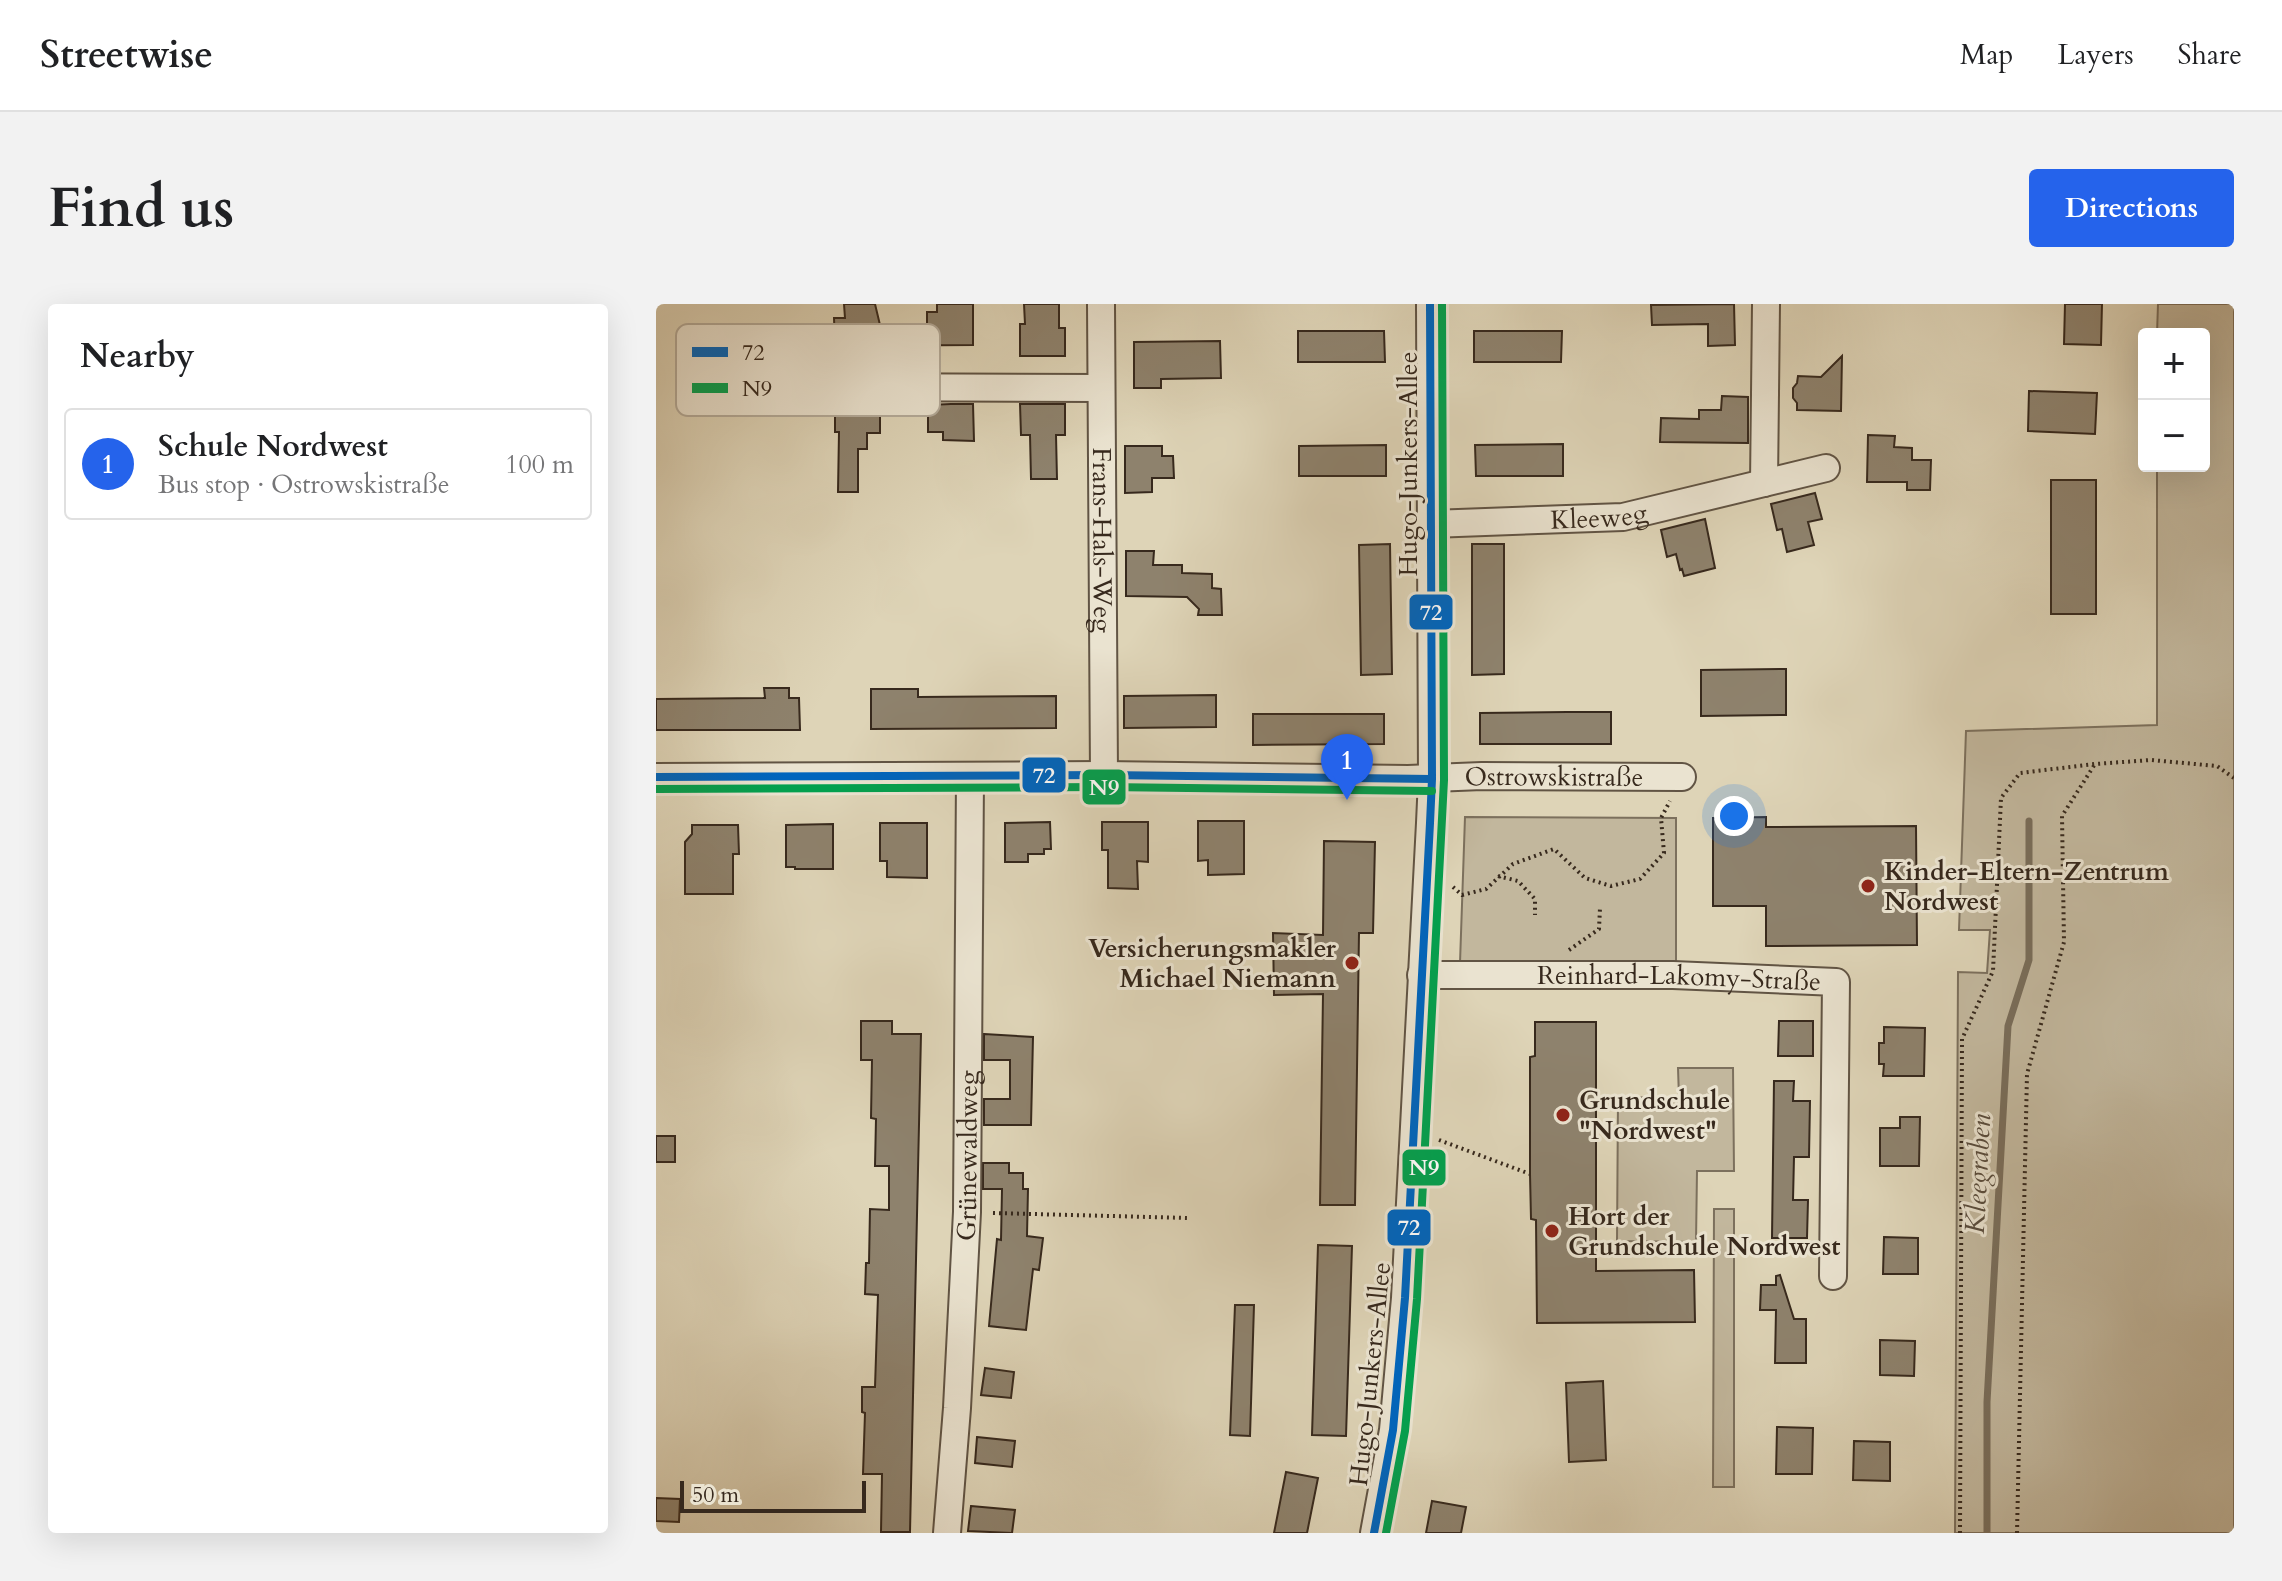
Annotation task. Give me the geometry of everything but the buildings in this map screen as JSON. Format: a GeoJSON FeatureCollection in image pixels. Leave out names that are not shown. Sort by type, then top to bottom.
{"type":"FeatureCollection","features":[{"type":"Feature","properties":{"kind":"street","name":"Frans-Hals-Weg"},"geometry":{"type":"LineString","coordinates":[[1101,304],[1104,775]]}},
{"type":"Feature","properties":{"kind":"street","name":"Hugo-Junkers-Allee"},"geometry":{"type":"LineString","coordinates":[[1374,1533],[1393,1430],[1405,1298],[1432,779],[1430,304]]}},
{"type":"Feature","properties":{"kind":"street"},"geometry":{"type":"LineString","coordinates":[[1764,483],[1766,304]]}},
{"type":"Feature","properties":{"kind":"street"},"geometry":{"type":"LineString","coordinates":[[940,387],[1101,388]]}},
{"type":"Feature","properties":{"kind":"street","name":"Kleeweg"},"geometry":{"type":"LineString","coordinates":[[1431,524],[1623,517],[1826,468]]}},
{"type":"Feature","properties":{"kind":"street","name":"Ostrowskistraße"},"geometry":{"type":"LineString","coordinates":[[656,777],[1682,777]]}},
{"type":"Feature","properties":{"kind":"street","name":"Grünewaldweg"},"geometry":{"type":"LineString","coordinates":[[947,1533],[967,1212],[970,777]]}},
{"type":"Feature","properties":{"kind":"street","name":"Reinhard-Lakomy-Straße"},"geometry":{"type":"LineString","coordinates":[[1421,975],[1673,975],[1836,982],[1833,1276]]}},
{"type":"Feature","properties":{"kind":"path"},"geometry":{"type":"LineString","coordinates":[[1960,1533],[1962,1039],[1993,971],[2001,798],[2020,773],[2095,764],[2151,760],[2217,766],[2234,778]]}},
{"type":"Feature","properties":{"kind":"path"},"geometry":{"type":"LineString","coordinates":[[2017,1533],[2027,1074],[2064,942],[2062,816],[2095,764]]}},
{"type":"Feature","properties":{"kind":"path"},"geometry":{"type":"LineString","coordinates":[[1447,881],[1462,895],[1486,889],[1513,864],[1554,849],[1585,878],[1611,886],[1640,879],[1664,853],[1661,818],[1682,777]]}},
{"type":"Feature","properties":{"kind":"path"},"geometry":{"type":"LineString","coordinates":[[1498,876],[1518,881],[1535,899],[1535,915]]}},
{"type":"Feature","properties":{"kind":"path"},"geometry":{"type":"LineString","coordinates":[[1550,975],[1550,963],[1599,929],[1600,908]]}},
{"type":"Feature","properties":{"kind":"path"},"geometry":{"type":"LineString","coordinates":[[1432,1139],[1530,1174]]}},
{"type":"Feature","properties":{"kind":"path"},"geometry":{"type":"LineString","coordinates":[[967,1212],[1189,1218]]}},
{"type":"Feature","properties":{"kind":"shaded area"},"geometry":{"type":"Polygon","coordinates":[[[2158,304],[2234,304],[2234,1533],[1955,1533],[1958,972],[1987,973],[1990,930],[1959,930],[1966,731],[2157,725],[2157,472],[2210,472],[2210,328],[2157,328],[2158,304]]]}},
{"type":"Feature","properties":{"kind":"shaded area"},"geometry":{"type":"Polygon","coordinates":[[[1465,817],[1676,818],[1676,964],[1460,963],[1465,817]]]}},
{"type":"Feature","properties":{"kind":"shaded area"},"geometry":{"type":"Polygon","coordinates":[[[1678,1068],[1733,1068],[1734,1171],[1697,1171],[1696,1242],[1617,1241],[1618,1097],[1679,1098],[1678,1068]]]}},
{"type":"Feature","properties":{"kind":"shaded area"},"geometry":{"type":"Polygon","coordinates":[[[1714,1209],[1734,1209],[1734,1487],[1713,1487],[1714,1209]]]}},
{"type":"Feature","properties":{"kind":"waterway","name":"Kleegraben"},"geometry":{"type":"LineString","coordinates":[[1987,1533],[1987,1402],[2008,1026],[2029,960],[2029,821]]}},
{"type":"Feature","properties":{"kind":"transit line","name":"72"},"geometry":{"type":"LineString","coordinates":[[1374,1533],[1393,1430],[1405,1298],[1430,823],[1430,304]]}},
{"type":"Feature","properties":{"kind":"transit line","name":"N9"},"geometry":{"type":"LineString","coordinates":[[1386,1533],[1405,1431],[1417,1299],[1444,780],[1442,304]]}},
{"type":"Feature","properties":{"kind":"transit line","name":"72"},"geometry":{"type":"LineString","coordinates":[[656,777],[1104,775],[1432,779]]}},
{"type":"Feature","properties":{"kind":"transit line","name":"N9"},"geometry":{"type":"LineString","coordinates":[[656,789],[1104,787],[1432,791]]}},
{"type":"Feature","properties":{"kind":"place","name":"Schule Nordwest"},"geometry":{"type":"Point","coordinates":[1347,800]}},
{"type":"Feature","properties":{"kind":"place","name":"Kinder-Eltern-Zentrum Nordwest"},"geometry":{"type":"Point","coordinates":[1868,886]}},
{"type":"Feature","properties":{"kind":"place","name":"Versicherungsmakler Michael Niemann"},"geometry":{"type":"Point","coordinates":[1352,963]}},
{"type":"Feature","properties":{"kind":"place","name":"Grundschule \"Nordwest\""},"geometry":{"type":"Point","coordinates":[1563,1115]}},
{"type":"Feature","properties":{"kind":"place","name":"Hort der Grundschule Nordwest"},"geometry":{"type":"Point","coordinates":[1552,1231]}}]}
